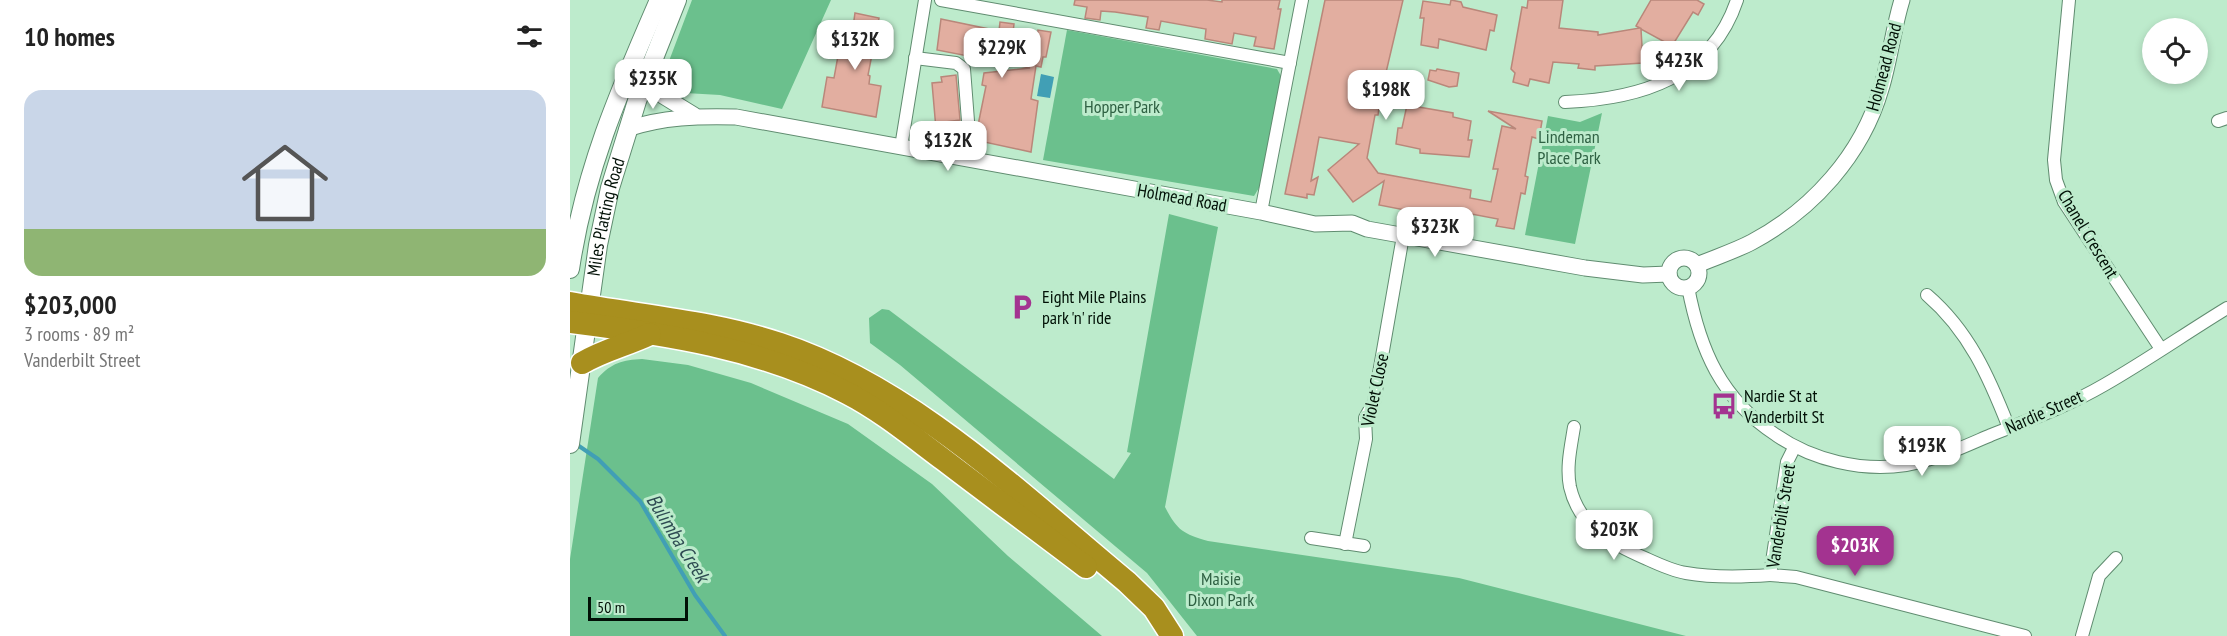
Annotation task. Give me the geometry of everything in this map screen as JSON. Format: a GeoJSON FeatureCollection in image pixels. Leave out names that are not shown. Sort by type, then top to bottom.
{"type":"FeatureCollection","features":[{"type":"Feature","properties":{"kind":"highway"},"geometry":{"type":"LineString","coordinates":[[579,314],[650,334],[709,343],[759,357],[826,383],[861,401],[1130,601],[1145,616],[1158,636]]}},
{"type":"Feature","properties":{"kind":"highway"},"geometry":{"type":"LineString","coordinates":[[579,314],[705,325],[760,337],[802,352],[870,383],[935,426],[1127,582],[1154,608],[1172,636]]}},
{"type":"Feature","properties":{"kind":"highway"},"geometry":{"type":"LineString","coordinates":[[582,363],[599,353],[628,345],[650,334]]}},
{"type":"Feature","properties":{"kind":"main road","name":"Miles Platting Road"},"geometry":{"type":"LineString","coordinates":[[570,269],[582,204],[596,153],[659,0]]}},
{"type":"Feature","properties":{"kind":"main road","name":"Miles Platting Road"},"geometry":{"type":"LineString","coordinates":[[570,444],[582,363],[579,314],[627,129],[677,0]]}},
{"type":"Feature","properties":{"kind":"street"},"geometry":{"type":"LineString","coordinates":[[902,147],[926,0]]}},
{"type":"Feature","properties":{"kind":"street"},"geometry":{"type":"LineString","coordinates":[[941,0],[1290,63]]}},
{"type":"Feature","properties":{"kind":"street"},"geometry":{"type":"LineString","coordinates":[[1262,212],[1302,0]]}},
{"type":"Feature","properties":{"kind":"street"},"geometry":{"type":"LineString","coordinates":[[1565,102],[1620,96],[1666,83],[1702,56],[1717,40],[1737,0]]}},
{"type":"Feature","properties":{"kind":"street","name":"Holmead Road"},"geometry":{"type":"LineString","coordinates":[[627,129],[654,121],[694,116],[736,117],[1262,212],[1314,224],[1352,223],[1367,229],[1585,268],[1643,275],[1669,274],[1671,265],[1678,259],[1690,258],[1698,265],[1752,242],[1776,228],[1806,205],[1837,172],[1863,134],[1875,110],[1902,0]]}},
{"type":"Feature","properties":{"kind":"street","name":"Chanel Crescent"},"geometry":{"type":"LineString","coordinates":[[2069,0],[2054,160],[2056,180],[2064,202],[2161,349]]}},
{"type":"Feature","properties":{"kind":"street"},"geometry":{"type":"LineString","coordinates":[[915,58],[956,63],[964,69],[969,134]]}},
{"type":"Feature","properties":{"kind":"street"},"geometry":{"type":"LineString","coordinates":[[649,70],[663,96],[694,116]]}},
{"type":"Feature","properties":{"kind":"street","name":"Violet Close"},"geometry":{"type":"LineString","coordinates":[[1345,544],[1366,439],[1365,418],[1374,402],[1404,236]]}},
{"type":"Feature","properties":{"kind":"street"},"geometry":{"type":"LineString","coordinates":[[1669,274],[1677,286],[1688,287],[1699,278],[1698,265]]}},
{"type":"Feature","properties":{"kind":"street","name":"Nardie Street"},"geometry":{"type":"LineString","coordinates":[[1688,287],[1703,342],[1720,381],[1748,414],[1794,448],[1829,459],[1867,467],[1904,465],[1933,459],[2009,428],[2104,386],[2227,308]]}},
{"type":"Feature","properties":{"kind":"street"},"geometry":{"type":"LineString","coordinates":[[1927,295],[1959,326],[1975,351],[2009,428]]}},
{"type":"Feature","properties":{"kind":"street"},"geometry":{"type":"LineString","coordinates":[[1574,427],[1568,464],[1570,487],[1580,514],[1595,530],[1619,547],[1684,573],[1742,577],[1770,575]]}},
{"type":"Feature","properties":{"kind":"street","name":"Vanderbilt Street"},"geometry":{"type":"LineString","coordinates":[[1794,448],[1787,462],[1770,575],[1796,577],[2025,636]]}},
{"type":"Feature","properties":{"kind":"street"},"geometry":{"type":"LineString","coordinates":[[1311,538],[1364,546]]}},
{"type":"Feature","properties":{"kind":"street"},"geometry":{"type":"LineString","coordinates":[[2082,636],[2099,576],[2116,558]]}},
{"type":"Feature","properties":{"kind":"green space"},"geometry":{"type":"Polygon","coordinates":[[[692,0],[831,0],[782,109],[720,95],[685,93],[683,100],[664,88],[666,69],[692,0]]]}},
{"type":"Feature","properties":{"kind":"green space","name":"Hopper Park"},"geometry":{"type":"Polygon","coordinates":[[[1067,30],[1277,69],[1281,76],[1262,183],[1254,196],[1043,160],[1067,30]]]}},
{"type":"Feature","properties":{"kind":"green space","name":"Lindeman Place Park"},"geometry":{"type":"Polygon","coordinates":[[[1602,113],[1575,244],[1525,235],[1548,116],[1580,122],[1602,113]]]}},
{"type":"Feature","properties":{"kind":"green space","name":"Maisie Dixon Park"},"geometry":{"type":"Polygon","coordinates":[[[1169,214],[1218,227],[1165,507],[1177,526],[1192,536],[1208,541],[1459,578],[1686,636],[1197,636],[1147,573],[900,365],[870,343],[869,318],[882,309],[889,310],[1114,479],[1131,453],[1127,452],[1169,214]]]}},
{"type":"Feature","properties":{"kind":"green space"},"geometry":{"type":"Polygon","coordinates":[[[642,359],[688,365],[751,383],[848,424],[932,484],[1008,556],[1102,636],[570,636],[570,559],[598,378],[618,363],[642,359]]]}},
{"type":"Feature","properties":{"kind":"water"},"geometry":{"type":"Polygon","coordinates":[[[1041,74],[1054,77],[1050,98],[1037,96],[1041,74]]]}},
{"type":"Feature","properties":{"kind":"building"},"geometry":{"type":"Polygon","coordinates":[[[1075,0],[1222,2],[1222,0],[1280,0],[1278,9],[1281,9],[1274,49],[1254,46],[1256,37],[1234,33],[1232,44],[1205,39],[1206,29],[1161,21],[1159,30],[1146,28],[1148,17],[1101,11],[1100,20],[1085,18],[1087,7],[1074,5],[1075,0]]]}},
{"type":"Feature","properties":{"kind":"building"},"geometry":{"type":"Polygon","coordinates":[[[1325,0],[1403,0],[1384,81],[1387,82],[1385,94],[1381,94],[1378,115],[1375,115],[1367,158],[1378,173],[1471,190],[1470,198],[1491,202],[1498,169],[1493,169],[1502,126],[1516,129],[1488,111],[1542,121],[1539,139],[1532,137],[1525,176],[1528,177],[1525,194],[1521,193],[1514,229],[1496,226],[1498,219],[1461,212],[1458,212],[1456,220],[1379,205],[1384,181],[1353,202],[1328,170],[1359,144],[1319,137],[1311,181],[1318,177],[1314,195],[1307,194],[1307,198],[1285,194],[1325,0]]]}},
{"type":"Feature","properties":{"kind":"building"},"geometry":{"type":"Polygon","coordinates":[[[1451,0],[1461,2],[1463,7],[1497,15],[1494,31],[1490,30],[1486,50],[1439,39],[1438,48],[1421,45],[1424,18],[1420,18],[1423,1],[1450,5],[1451,0]]]}},
{"type":"Feature","properties":{"kind":"building"},"geometry":{"type":"Polygon","coordinates":[[[1528,0],[1563,0],[1559,28],[1598,32],[1598,35],[1640,28],[1636,26],[1651,0],[1697,0],[1704,4],[1698,15],[1693,12],[1672,46],[1641,29],[1643,63],[1595,66],[1595,70],[1578,68],[1579,64],[1553,62],[1549,83],[1530,79],[1528,86],[1513,82],[1515,73],[1511,69],[1522,7],[1527,8],[1528,0]]]}},
{"type":"Feature","properties":{"kind":"building"},"geometry":{"type":"Polygon","coordinates":[[[855,13],[879,18],[868,75],[870,76],[869,84],[881,86],[876,117],[822,107],[827,77],[834,78],[840,45],[845,44],[848,26],[853,27],[855,13]]]}},
{"type":"Feature","properties":{"kind":"building"},"geometry":{"type":"Polygon","coordinates":[[[941,19],[999,31],[1000,22],[1014,24],[1013,33],[1037,38],[1038,30],[1051,32],[1046,57],[1043,57],[1041,67],[1036,66],[1031,99],[1038,101],[1031,152],[975,140],[986,86],[982,85],[984,73],[1030,68],[937,50],[941,19]]]}},
{"type":"Feature","properties":{"kind":"building"},"geometry":{"type":"Polygon","coordinates":[[[1437,69],[1459,73],[1457,86],[1449,87],[1428,80],[1430,70],[1436,71],[1437,69]]]}},
{"type":"Feature","properties":{"kind":"building"},"geometry":{"type":"Polygon","coordinates":[[[956,75],[960,120],[946,122],[947,128],[936,129],[932,83],[942,82],[941,77],[956,75]]]}},
{"type":"Feature","properties":{"kind":"building"},"geometry":{"type":"Polygon","coordinates":[[[1407,105],[1453,113],[1453,117],[1471,121],[1468,140],[1472,140],[1469,157],[1420,153],[1420,149],[1396,144],[1398,128],[1402,128],[1407,105]]]}},
{"type":"Feature","properties":{"kind":"waterway","name":"Bulimba Creek"},"geometry":{"type":"LineString","coordinates":[[576,444],[598,459],[640,501],[695,595],[725,636]]}},
{"type":"Feature","properties":{"kind":"place","name":"Eight Mile Plains park 'n' ride"},"geometry":{"type":"Point","coordinates":[1022,307]}},
{"type":"Feature","properties":{"kind":"place","name":"Nardie St at Vanderbilt St"},"geometry":{"type":"Point","coordinates":[1724,406]}}]}
